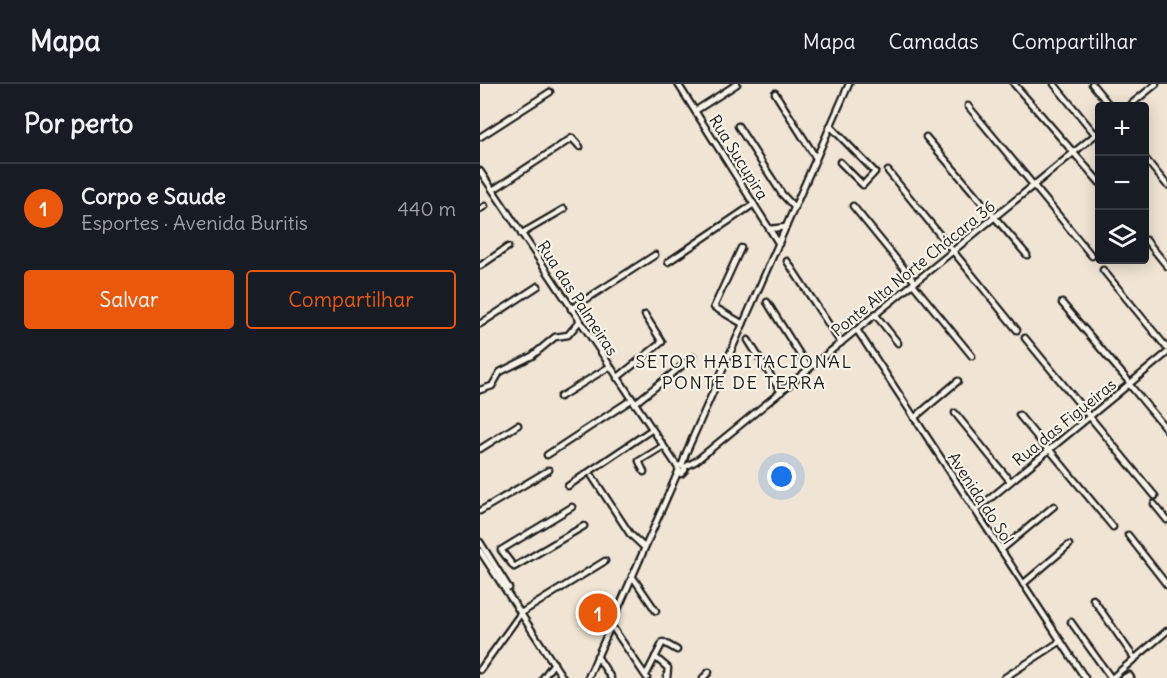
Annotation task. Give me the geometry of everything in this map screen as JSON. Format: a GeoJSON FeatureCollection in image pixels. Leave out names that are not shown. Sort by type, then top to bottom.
{"type":"FeatureCollection","features":[{"type":"Feature","properties":{"kind":"street","name":"Rua Sucupira"},"geometry":{"type":"LineString","coordinates":[[678,84],[779,244]]}},
{"type":"Feature","properties":{"kind":"street"},"geometry":{"type":"LineString","coordinates":[[695,111],[737,84]]}},
{"type":"Feature","properties":{"kind":"street"},"geometry":{"type":"LineString","coordinates":[[1014,84],[1095,177]]}},
{"type":"Feature","properties":{"kind":"street"},"geometry":{"type":"LineString","coordinates":[[1054,84],[1095,130]]}},
{"type":"Feature","properties":{"kind":"street"},"geometry":{"type":"LineString","coordinates":[[1092,84],[1107,102]]}},
{"type":"Feature","properties":{"kind":"street"},"geometry":{"type":"LineString","coordinates":[[1134,102],[1156,84]]}},
{"type":"Feature","properties":{"kind":"street"},"geometry":{"type":"LineString","coordinates":[[588,678],[848,87]]}},
{"type":"Feature","properties":{"kind":"street"},"geometry":{"type":"LineString","coordinates":[[480,136],[550,92]]}},
{"type":"Feature","properties":{"kind":"street"},"geometry":{"type":"LineString","coordinates":[[775,93],[816,158]]}},
{"type":"Feature","properties":{"kind":"street"},"geometry":{"type":"LineString","coordinates":[[968,106],[1092,256]]}},
{"type":"Feature","properties":{"kind":"street"},"geometry":{"type":"LineString","coordinates":[[738,126],[782,194],[795,208]]}},
{"type":"Feature","properties":{"kind":"street"},"geometry":{"type":"LineString","coordinates":[[830,126],[875,172],[863,185],[840,162]]}},
{"type":"Feature","properties":{"kind":"street","name":"Ponte Alta Norte Chácara 36"},"geometry":{"type":"LineString","coordinates":[[681,468],[696,461],[1095,134]]}},
{"type":"Feature","properties":{"kind":"street"},"geometry":{"type":"LineString","coordinates":[[926,137],[1027,255]]}},
{"type":"Feature","properties":{"kind":"street"},"geometry":{"type":"LineString","coordinates":[[493,190],[572,138],[580,147]]}},
{"type":"Feature","properties":{"kind":"street"},"geometry":{"type":"LineString","coordinates":[[1149,163],[1167,185]]}},
{"type":"Feature","properties":{"kind":"street","name":"Rua das Palmeiras"},"geometry":{"type":"LineString","coordinates":[[480,171],[662,447],[681,468]]}},
{"type":"Feature","properties":{"kind":"street"},"geometry":{"type":"LineString","coordinates":[[888,171],[1017,330]]}},
{"type":"Feature","properties":{"kind":"street"},"geometry":{"type":"LineString","coordinates":[[668,262],[754,204]]}},
{"type":"Feature","properties":{"kind":"street"},"geometry":{"type":"LineString","coordinates":[[853,206],[972,356]]}},
{"type":"Feature","properties":{"kind":"street"},"geometry":{"type":"LineString","coordinates":[[521,234],[564,209]]}},
{"type":"Feature","properties":{"kind":"street"},"geometry":{"type":"LineString","coordinates":[[770,229],[786,227]]}},
{"type":"Feature","properties":{"kind":"street"},"geometry":{"type":"LineString","coordinates":[[1149,244],[1167,266]]}},
{"type":"Feature","properties":{"kind":"street"},"geometry":{"type":"LineString","coordinates":[[480,266],[508,247]]}},
{"type":"Feature","properties":{"kind":"street"},"geometry":{"type":"LineString","coordinates":[[741,248],[714,307],[743,324]]}},
{"type":"Feature","properties":{"kind":"street"},"geometry":{"type":"LineString","coordinates":[[571,309],[655,255]]}},
{"type":"Feature","properties":{"kind":"street"},"geometry":{"type":"LineString","coordinates":[[787,261],[841,343]]}},
{"type":"Feature","properties":{"kind":"street"},"geometry":{"type":"LineString","coordinates":[[1103,270],[1167,350]]}},
{"type":"Feature","properties":{"kind":"street"},"geometry":{"type":"LineString","coordinates":[[480,324],[538,286]]}},
{"type":"Feature","properties":{"kind":"street"},"geometry":{"type":"LineString","coordinates":[[766,302],[809,369]]}},
{"type":"Feature","properties":{"kind":"street"},"geometry":{"type":"LineString","coordinates":[[1062,303],[1167,430]]}},
{"type":"Feature","properties":{"kind":"street"},"geometry":{"type":"LineString","coordinates":[[875,314],[898,343]]}},
{"type":"Feature","properties":{"kind":"street"},"geometry":{"type":"LineString","coordinates":[[617,378],[663,342],[645,315]]}},
{"type":"Feature","properties":{"kind":"street"},"geometry":{"type":"LineString","coordinates":[[480,390],[492,386],[500,372],[532,356],[553,338],[568,335],[579,322]]}},
{"type":"Feature","properties":{"kind":"street","name":"Avenida do Sol"},"geometry":{"type":"LineString","coordinates":[[857,330],[1085,678]]}},
{"type":"Feature","properties":{"kind":"street"},"geometry":{"type":"LineString","coordinates":[[1025,338],[1155,496]]}},
{"type":"Feature","properties":{"kind":"street"},"geometry":{"type":"LineString","coordinates":[[748,340],[781,392]]}},
{"type":"Feature","properties":{"kind":"street","name":"Rua das Figueiras"},"geometry":{"type":"LineString","coordinates":[[976,510],[1167,350]]}},
{"type":"Feature","properties":{"kind":"street"},"geometry":{"type":"LineString","coordinates":[[548,455],[632,402],[693,357]]}},
{"type":"Feature","properties":{"kind":"street"},"geometry":{"type":"LineString","coordinates":[[560,397],[609,367]]}},
{"type":"Feature","properties":{"kind":"street"},"geometry":{"type":"LineString","coordinates":[[914,418],[958,381]]}},
{"type":"Feature","properties":{"kind":"street"},"geometry":{"type":"LineString","coordinates":[[955,413],[1010,481]]}},
{"type":"Feature","properties":{"kind":"street"},"geometry":{"type":"LineString","coordinates":[[1019,415],[1113,527]]}},
{"type":"Feature","properties":{"kind":"street"},"geometry":{"type":"LineString","coordinates":[[480,449],[518,425]]}},
{"type":"Feature","properties":{"kind":"street"},"geometry":{"type":"LineString","coordinates":[[568,486],[651,430]]}},
{"type":"Feature","properties":{"kind":"street"},"geometry":{"type":"LineString","coordinates":[[644,472],[639,461],[662,447]]}},
{"type":"Feature","properties":{"kind":"street"},"geometry":{"type":"LineString","coordinates":[[480,511],[549,470]]}},
{"type":"Feature","properties":{"kind":"street"},"geometry":{"type":"LineString","coordinates":[[592,476],[630,534],[644,547]]}},
{"type":"Feature","properties":{"kind":"street"},"geometry":{"type":"LineString","coordinates":[[1154,504],[1167,520]]}},
{"type":"Feature","properties":{"kind":"street"},"geometry":{"type":"LineString","coordinates":[[1001,550],[1054,506]]}},
{"type":"Feature","properties":{"kind":"street"},"geometry":{"type":"LineString","coordinates":[[572,507],[501,550],[514,567],[584,526]]}},
{"type":"Feature","properties":{"kind":"street"},"geometry":{"type":"LineString","coordinates":[[1128,535],[1167,585]]}},
{"type":"Feature","properties":{"kind":"street"},"geometry":{"type":"LineString","coordinates":[[480,542],[521,613],[563,678]]}},
{"type":"Feature","properties":{"kind":"street"},"geometry":{"type":"LineString","coordinates":[[1023,584],[1069,545]]}},
{"type":"Feature","properties":{"kind":"street"},"geometry":{"type":"LineString","coordinates":[[480,551],[509,588]]}},
{"type":"Feature","properties":{"kind":"street"},"geometry":{"type":"LineString","coordinates":[[491,563],[507,558]]}},
{"type":"Feature","properties":{"kind":"street"},"geometry":{"type":"LineString","coordinates":[[480,670],[521,613],[605,561]]}},
{"type":"Feature","properties":{"kind":"street"},"geometry":{"type":"LineString","coordinates":[[632,576],[656,611]]}},
{"type":"Feature","properties":{"kind":"street"},"geometry":{"type":"LineString","coordinates":[[1093,599],[1135,658]]}},
{"type":"Feature","properties":{"kind":"street"},"geometry":{"type":"LineString","coordinates":[[1071,622],[1112,678],[1129,675],[1131,678]]}},
{"type":"Feature","properties":{"kind":"street"},"geometry":{"type":"LineString","coordinates":[[611,625],[646,677]]}},
{"type":"Feature","properties":{"kind":"street"},"geometry":{"type":"LineString","coordinates":[[1121,676],[1135,658],[1167,632]]}},
{"type":"Feature","properties":{"kind":"street"},"geometry":{"type":"LineString","coordinates":[[1004,678],[1061,641]]}},
{"type":"Feature","properties":{"kind":"street"},"geometry":{"type":"LineString","coordinates":[[646,677],[663,642],[677,650]]}},
{"type":"Feature","properties":{"kind":"street"},"geometry":{"type":"LineString","coordinates":[[597,656],[611,678]]}},
{"type":"Feature","properties":{"kind":"street"},"geometry":{"type":"LineString","coordinates":[[655,657],[668,668],[667,678]]}},
{"type":"Feature","properties":{"kind":"street"},"geometry":{"type":"LineString","coordinates":[[543,678],[554,663]]}},
{"type":"Feature","properties":{"kind":"street"},"geometry":{"type":"LineString","coordinates":[[703,678],[709,672]]}},
{"type":"Feature","properties":{"kind":"place","name":"Corpo e Saude"},"geometry":{"type":"Point","coordinates":[598,613]}},
{"type":"Feature","properties":{"kind":"district","name":"SETOR HABITACIONAL PONTE DE TERRA"},"geometry":{"type":"Point","coordinates":[744,372]}}]}
